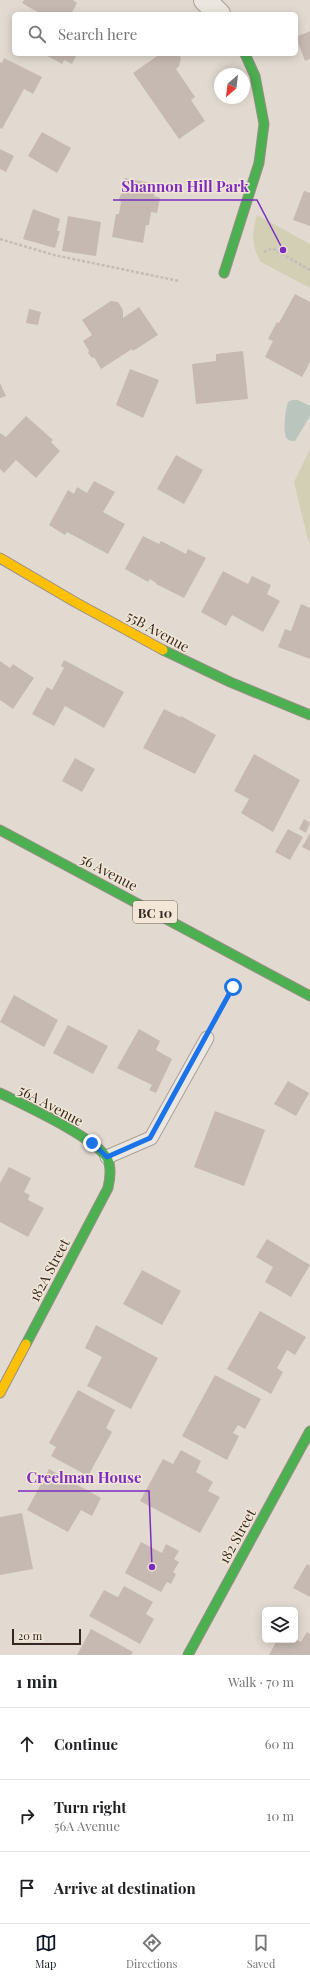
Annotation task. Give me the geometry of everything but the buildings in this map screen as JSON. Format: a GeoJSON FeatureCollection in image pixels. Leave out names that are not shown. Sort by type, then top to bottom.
{"type":"FeatureCollection","features":[{"type":"Feature","properties":{"kind":"main road"},"geometry":{"type":"LineString","coordinates":[[224,273],[259,163],[264,124],[255,76],[246,56]]}},
{"type":"Feature","properties":{"kind":"main road","name":"55B Avenue"},"geometry":{"type":"LineString","coordinates":[[0,558],[44,585],[185,662],[230,684],[310,715]]}},
{"type":"Feature","properties":{"kind":"main road","name":"56 Avenue"},"geometry":{"type":"LineString","coordinates":[[0,830],[310,996]]}},
{"type":"Feature","properties":{"kind":"main road","name":"56A Avenue"},"geometry":{"type":"LineString","coordinates":[[0,1093],[92,1143],[107,1157]]}},
{"type":"Feature","properties":{"kind":"main road","name":"182A Street"},"geometry":{"type":"LineString","coordinates":[[0,1393],[108,1188],[111,1169],[107,1157]]}},
{"type":"Feature","properties":{"kind":"main road","name":"182 Street"},"geometry":{"type":"LineString","coordinates":[[188,1655],[310,1431]]}},
{"type":"Feature","properties":{"kind":"street"},"geometry":{"type":"LineString","coordinates":[[205,0],[217,12]]}},
{"type":"Feature","properties":{"kind":"lane"},"geometry":{"type":"LineString","coordinates":[[107,1157],[150,1138],[207,1038]]}},
{"type":"Feature","properties":{"kind":"path"},"geometry":{"type":"LineString","coordinates":[[0,239],[54,256],[179,281]]}},
{"type":"Feature","properties":{"kind":"path"},"geometry":{"type":"LineString","coordinates":[[264,252],[272,248],[310,270]]}},
{"type":"Feature","properties":{"kind":"path"},"geometry":{"type":"LineString","coordinates":[[207,1038],[233,987]]}},
{"type":"Feature","properties":{"kind":"shaded area"},"geometry":{"type":"Polygon","coordinates":[[[257,215],[310,244],[310,288],[261,262],[255,250],[253,239],[257,215]]]}},
{"type":"Feature","properties":{"kind":"shaded area"},"geometry":{"type":"Polygon","coordinates":[[[298,400],[310,406],[310,416],[295,441],[291,441],[285,434],[285,419],[286,408],[289,401],[298,400]]]}},
{"type":"Feature","properties":{"kind":"shaded area"},"geometry":{"type":"Polygon","coordinates":[[[310,449],[310,543],[294,482],[310,449]]]}},
{"type":"Feature","properties":{"kind":"traffic: fast"},"geometry":{"type":"LineString","coordinates":[[224,273],[259,163],[264,124],[255,76],[246,56]]}},
{"type":"Feature","properties":{"kind":"traffic: fast"},"geometry":{"type":"LineString","coordinates":[[163,650],[230,682],[310,715]]}},
{"type":"Feature","properties":{"kind":"traffic: fast"},"geometry":{"type":"LineString","coordinates":[[0,830],[310,996]]}},
{"type":"Feature","properties":{"kind":"traffic: fast"},"geometry":{"type":"LineString","coordinates":[[0,1093],[74,1131],[100,1150],[107,1158],[110,1169],[108,1188],[26,1344]]}},
{"type":"Feature","properties":{"kind":"traffic: fast"},"geometry":{"type":"LineString","coordinates":[[188,1655],[310,1431]]}},
{"type":"Feature","properties":{"kind":"traffic: slow"},"geometry":{"type":"LineString","coordinates":[[0,558],[75,602],[163,650]]}},
{"type":"Feature","properties":{"kind":"traffic: slow"},"geometry":{"type":"LineString","coordinates":[[0,1393],[26,1344]]}},
{"type":"Feature","properties":{"kind":"place","name":"Shannon Hill Park"},"geometry":{"type":"Point","coordinates":[283,250]}},
{"type":"Feature","properties":{"kind":"place","name":"Creelman House"},"geometry":{"type":"Point","coordinates":[152,1567]}},
{"type":"Feature","properties":{"kind":"route"},"geometry":{"type":"LineString","coordinates":[[92,1143],[107,1157],[150,1138],[207,1038],[233,987]]}}]}
